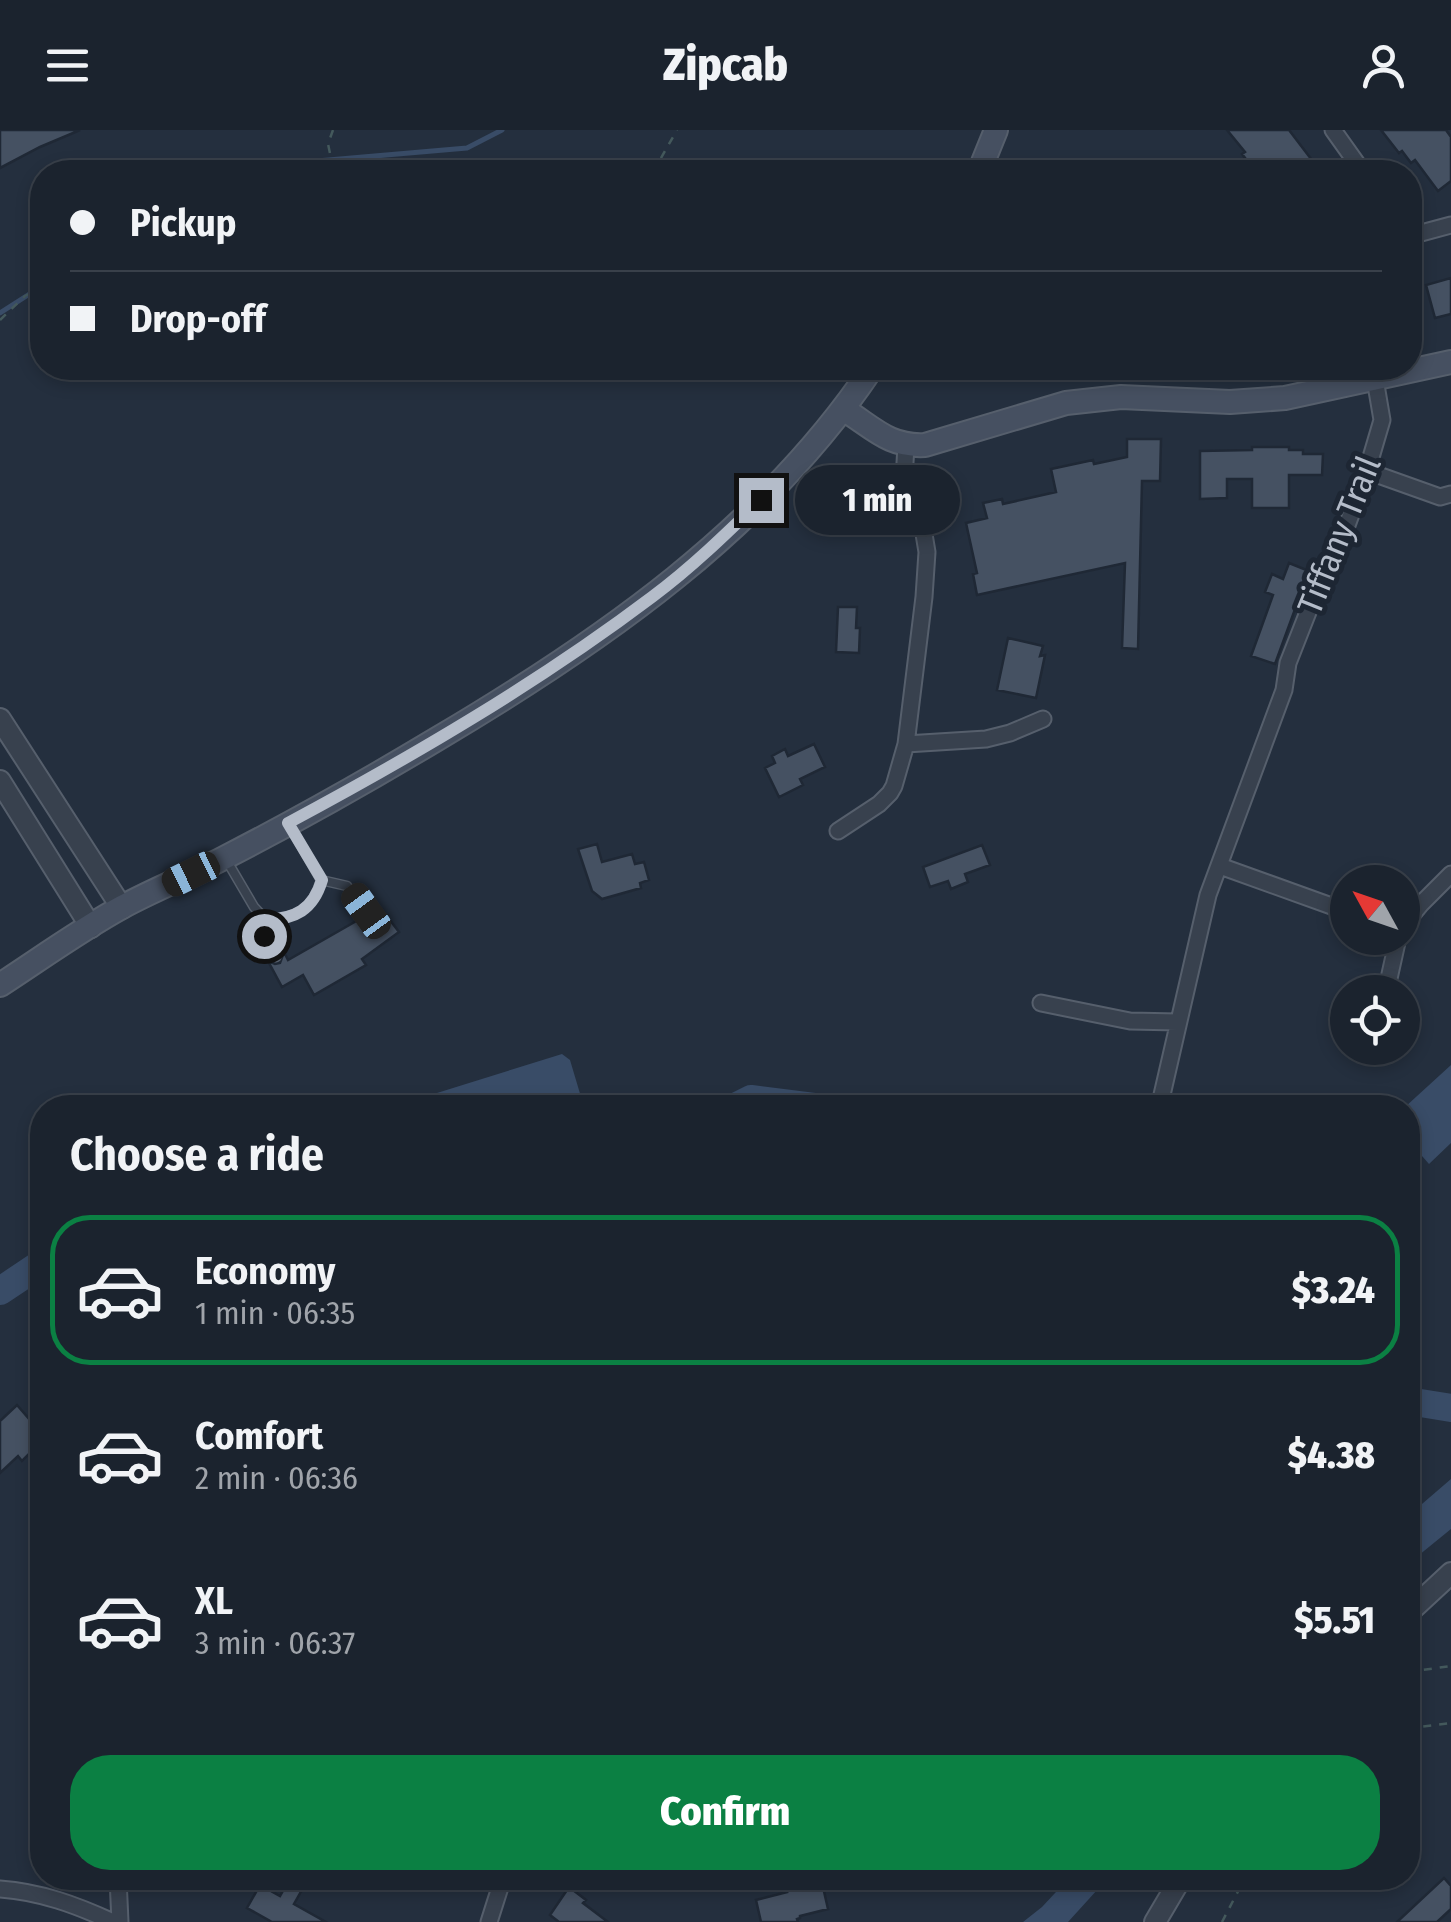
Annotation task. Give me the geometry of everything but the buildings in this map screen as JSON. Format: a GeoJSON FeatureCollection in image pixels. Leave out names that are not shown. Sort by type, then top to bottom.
{"type":"FeatureCollection","features":[{"type":"Feature","properties":{"kind":"main road"},"geometry":{"type":"LineString","coordinates":[[985,160],[996,130]]}},
{"type":"Feature","properties":{"kind":"main road"},"geometry":{"type":"LineString","coordinates":[[1422,368],[1451,362]]}},
{"type":"Feature","properties":{"kind":"main road"},"geometry":{"type":"LineString","coordinates":[[0,985],[122,908],[225,858],[368,780],[484,711],[651,598],[761,500],[813,446],[864,380]]}},
{"type":"Feature","properties":{"kind":"main road"},"geometry":{"type":"LineString","coordinates":[[843,409],[886,439],[906,446],[925,446],[1066,403],[1120,397],[1267,400],[1371,380]]}},
{"type":"Feature","properties":{"kind":"street"},"geometry":{"type":"LineString","coordinates":[[1333,130],[1354,160]]}},
{"type":"Feature","properties":{"kind":"street"},"geometry":{"type":"LineString","coordinates":[[1422,233],[1451,225]]}},
{"type":"Feature","properties":{"kind":"street","name":"Tiffany Trail"},"geometry":{"type":"LineString","coordinates":[[1162,1095],[1208,895],[1284,690],[1288,663],[1310,607],[1325,585],[1367,471],[1382,420],[1375,380]]}},
{"type":"Feature","properties":{"kind":"street"},"geometry":{"type":"LineString","coordinates":[[838,831],[890,793],[906,744],[927,552],[924,528],[904,478],[906,446]]}},
{"type":"Feature","properties":{"kind":"street"},"geometry":{"type":"LineString","coordinates":[[1367,471],[1440,497],[1451,494]]}},
{"type":"Feature","properties":{"kind":"street"},"geometry":{"type":"LineString","coordinates":[[906,744],[986,739],[1043,718]]}},
{"type":"Feature","properties":{"kind":"street"},"geometry":{"type":"LineString","coordinates":[[0,719],[122,908]]}},
{"type":"Feature","properties":{"kind":"street"},"geometry":{"type":"LineString","coordinates":[[0,781],[91,927]]}},
{"type":"Feature","properties":{"kind":"street"},"geometry":{"type":"LineString","coordinates":[[1220,866],[1330,906]]}},
{"type":"Feature","properties":{"kind":"street"},"geometry":{"type":"LineString","coordinates":[[1420,904],[1451,874]]}},
{"type":"Feature","properties":{"kind":"street"},"geometry":{"type":"LineString","coordinates":[[1041,1004],[1130,1021],[1178,1022]]}},
{"type":"Feature","properties":{"kind":"street"},"geometry":{"type":"LineString","coordinates":[[1420,1602],[1451,1573]]}},
{"type":"Feature","properties":{"kind":"street"},"geometry":{"type":"LineString","coordinates":[[0,1888],[68,1902],[117,1922],[118,1890]]}},
{"type":"Feature","properties":{"kind":"street"},"geometry":{"type":"LineString","coordinates":[[490,1922],[500,1890]]}},
{"type":"Feature","properties":{"kind":"street"},"geometry":{"type":"LineString","coordinates":[[1154,1922],[1174,1890]]}},
{"type":"Feature","properties":{"kind":"lane"},"geometry":{"type":"LineString","coordinates":[[288,823],[322,880],[347,886],[366,911]]}},
{"type":"Feature","properties":{"kind":"lane"},"geometry":{"type":"LineString","coordinates":[[225,858],[266,920],[264,936],[276,956]]}},
{"type":"Feature","properties":{"kind":"lane"},"geometry":{"type":"LineString","coordinates":[[266,920],[284,919],[303,911],[318,894],[322,880]]}},
{"type":"Feature","properties":{"kind":"path"},"geometry":{"type":"LineString","coordinates":[[331,160],[328,144],[333,130]]}},
{"type":"Feature","properties":{"kind":"path"},"geometry":{"type":"LineString","coordinates":[[661,160],[677,130]]}},
{"type":"Feature","properties":{"kind":"path"},"geometry":{"type":"LineString","coordinates":[[0,320],[30,293]]}},
{"type":"Feature","properties":{"kind":"path"},"geometry":{"type":"LineString","coordinates":[[1420,1670],[1451,1666]]}},
{"type":"Feature","properties":{"kind":"path"},"geometry":{"type":"LineString","coordinates":[[1420,1727],[1451,1723]]}},
{"type":"Feature","properties":{"kind":"path"},"geometry":{"type":"LineString","coordinates":[[1222,1922],[1239,1890]]}},
{"type":"Feature","properties":{"kind":"water"},"geometry":{"type":"Polygon","coordinates":[[[562,1054],[570,1060],[580,1095],[430,1095],[562,1054]]]}},
{"type":"Feature","properties":{"kind":"water"},"geometry":{"type":"Polygon","coordinates":[[[1451,1065],[1451,1143],[1429,1164],[1420,1154],[1418,1095],[1451,1065]]]}},
{"type":"Feature","properties":{"kind":"water"},"geometry":{"type":"Polygon","coordinates":[[[1451,1479],[1451,1529],[1420,1554],[1420,1506],[1451,1479]]]}},
{"type":"Feature","properties":{"kind":"water"},"geometry":{"type":"Polygon","coordinates":[[[1058,1890],[1097,1890],[1068,1922],[1023,1922],[1058,1890]]]}},
{"type":"Feature","properties":{"kind":"waterway"},"geometry":{"type":"LineString","coordinates":[[328,160],[467,148],[502,130]]}},
{"type":"Feature","properties":{"kind":"waterway"},"geometry":{"type":"LineString","coordinates":[[0,313],[30,294]]}},
{"type":"Feature","properties":{"kind":"waterway"},"geometry":{"type":"LineString","coordinates":[[0,1291],[30,1271]]}},
{"type":"Feature","properties":{"kind":"waterway"},"geometry":{"type":"LineString","coordinates":[[1420,1403],[1451,1408]]}},
{"type":"Feature","properties":{"kind":"route"},"geometry":{"type":"LineString","coordinates":[[264,936],[266,920],[284,919],[303,911],[318,894],[322,880],[288,823],[368,780],[538,676],[651,598],[761,500]]}}]}
